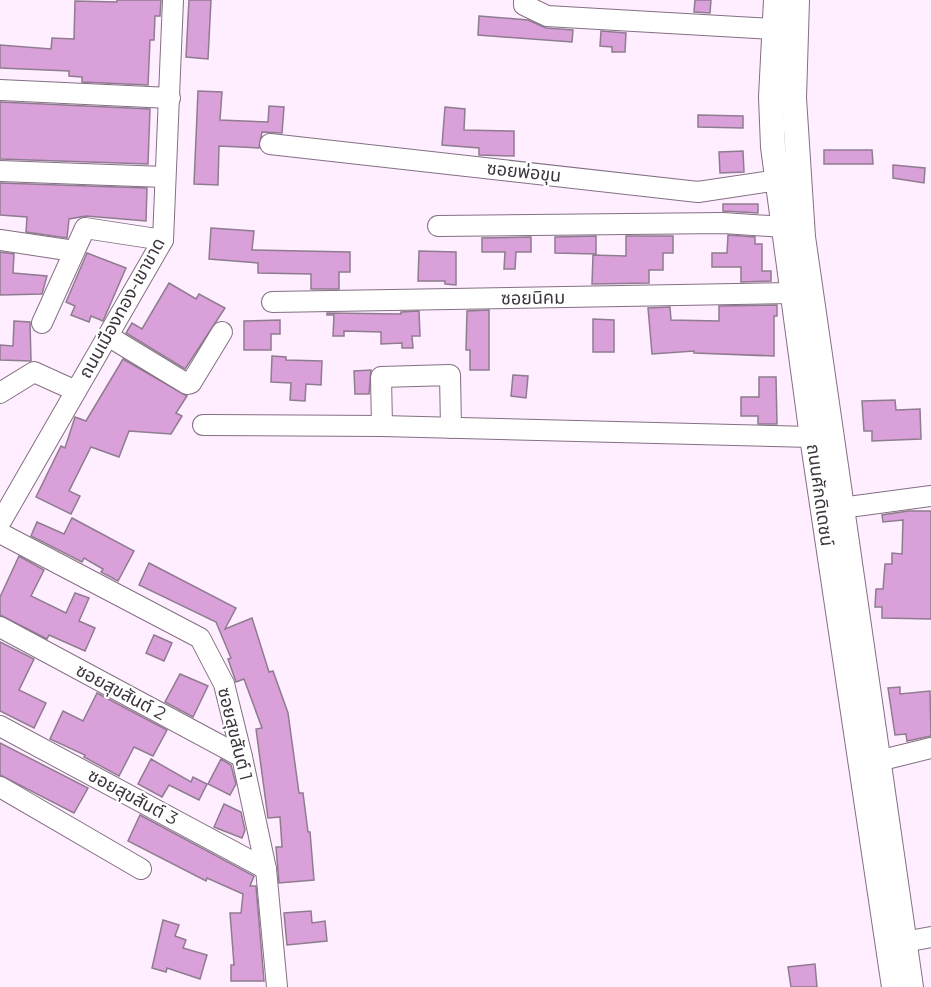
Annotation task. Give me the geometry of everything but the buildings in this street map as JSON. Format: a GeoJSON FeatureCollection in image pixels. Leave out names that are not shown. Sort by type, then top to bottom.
{"type":"FeatureCollection","features":[{"type":"Feature","properties":{"kind":"main road","name":"ถนนศักดิเดชน์"},"geometry":{"type":"LineString","coordinates":[[776,0],[771,97],[783,227],[894,987]]}},
{"type":"Feature","properties":{"kind":"main road"},"geometry":{"type":"LineString","coordinates":[[797,0],[794,98],[803,237],[911,987]]}},
{"type":"Feature","properties":{"kind":"street","name":"ถนนเมืองทอง-เขาขาด"},"geometry":{"type":"LineString","coordinates":[[0,523],[163,240],[173,0]]}},
{"type":"Feature","properties":{"kind":"street"},"geometry":{"type":"LineString","coordinates":[[524,0],[524,5],[547,16],[774,29]]}},
{"type":"Feature","properties":{"kind":"street"},"geometry":{"type":"LineString","coordinates":[[0,90],[170,98]]}},
{"type":"Feature","properties":{"kind":"street","name":"ซอยพ่อขุน"},"geometry":{"type":"LineString","coordinates":[[270,144],[698,192],[778,180]]}},
{"type":"Feature","properties":{"kind":"street"},"geometry":{"type":"LineString","coordinates":[[0,171],[165,177]]}},
{"type":"Feature","properties":{"kind":"street"},"geometry":{"type":"LineString","coordinates":[[438,226],[723,223],[783,227]]}},
{"type":"Feature","properties":{"kind":"street"},"geometry":{"type":"LineString","coordinates":[[42,322],[85,228],[163,240]]}},
{"type":"Feature","properties":{"kind":"street"},"geometry":{"type":"LineString","coordinates":[[0,240],[74,251]]}},
{"type":"Feature","properties":{"kind":"street","name":"ซอยนิคม"},"geometry":{"type":"LineString","coordinates":[[273,302],[793,294]]}},
{"type":"Feature","properties":{"kind":"street"},"geometry":{"type":"LineString","coordinates":[[108,336],[187,384],[191,383],[222,332]]}},
{"type":"Feature","properties":{"kind":"street"},"geometry":{"type":"LineString","coordinates":[[0,393],[32,372],[76,391]]}},
{"type":"Feature","properties":{"kind":"street"},"geometry":{"type":"LineString","coordinates":[[382,426],[381,376],[450,375],[451,428]]}},
{"type":"Feature","properties":{"kind":"street"},"geometry":{"type":"LineString","coordinates":[[203,425],[382,426],[812,436]]}},
{"type":"Feature","properties":{"kind":"street"},"geometry":{"type":"LineString","coordinates":[[841,508],[931,496]]}},
{"type":"Feature","properties":{"kind":"street","name":"ซอยสุขสันต์ 1"},"geometry":{"type":"LineString","coordinates":[[0,533],[200,638],[224,684],[242,757],[266,869],[277,987]]}},
{"type":"Feature","properties":{"kind":"street","name":"ซอยสุขสันต์ 2"},"geometry":{"type":"LineString","coordinates":[[0,627],[242,757]]}},
{"type":"Feature","properties":{"kind":"street","name":"ซอยสุขสันต์ 3"},"geometry":{"type":"LineString","coordinates":[[0,726],[266,869]]}},
{"type":"Feature","properties":{"kind":"street"},"geometry":{"type":"LineString","coordinates":[[878,761],[931,747]]}},
{"type":"Feature","properties":{"kind":"street"},"geometry":{"type":"LineString","coordinates":[[0,787],[141,869]]}},
{"type":"Feature","properties":{"kind":"street"},"geometry":{"type":"LineString","coordinates":[[904,942],[931,938]]}}]}
